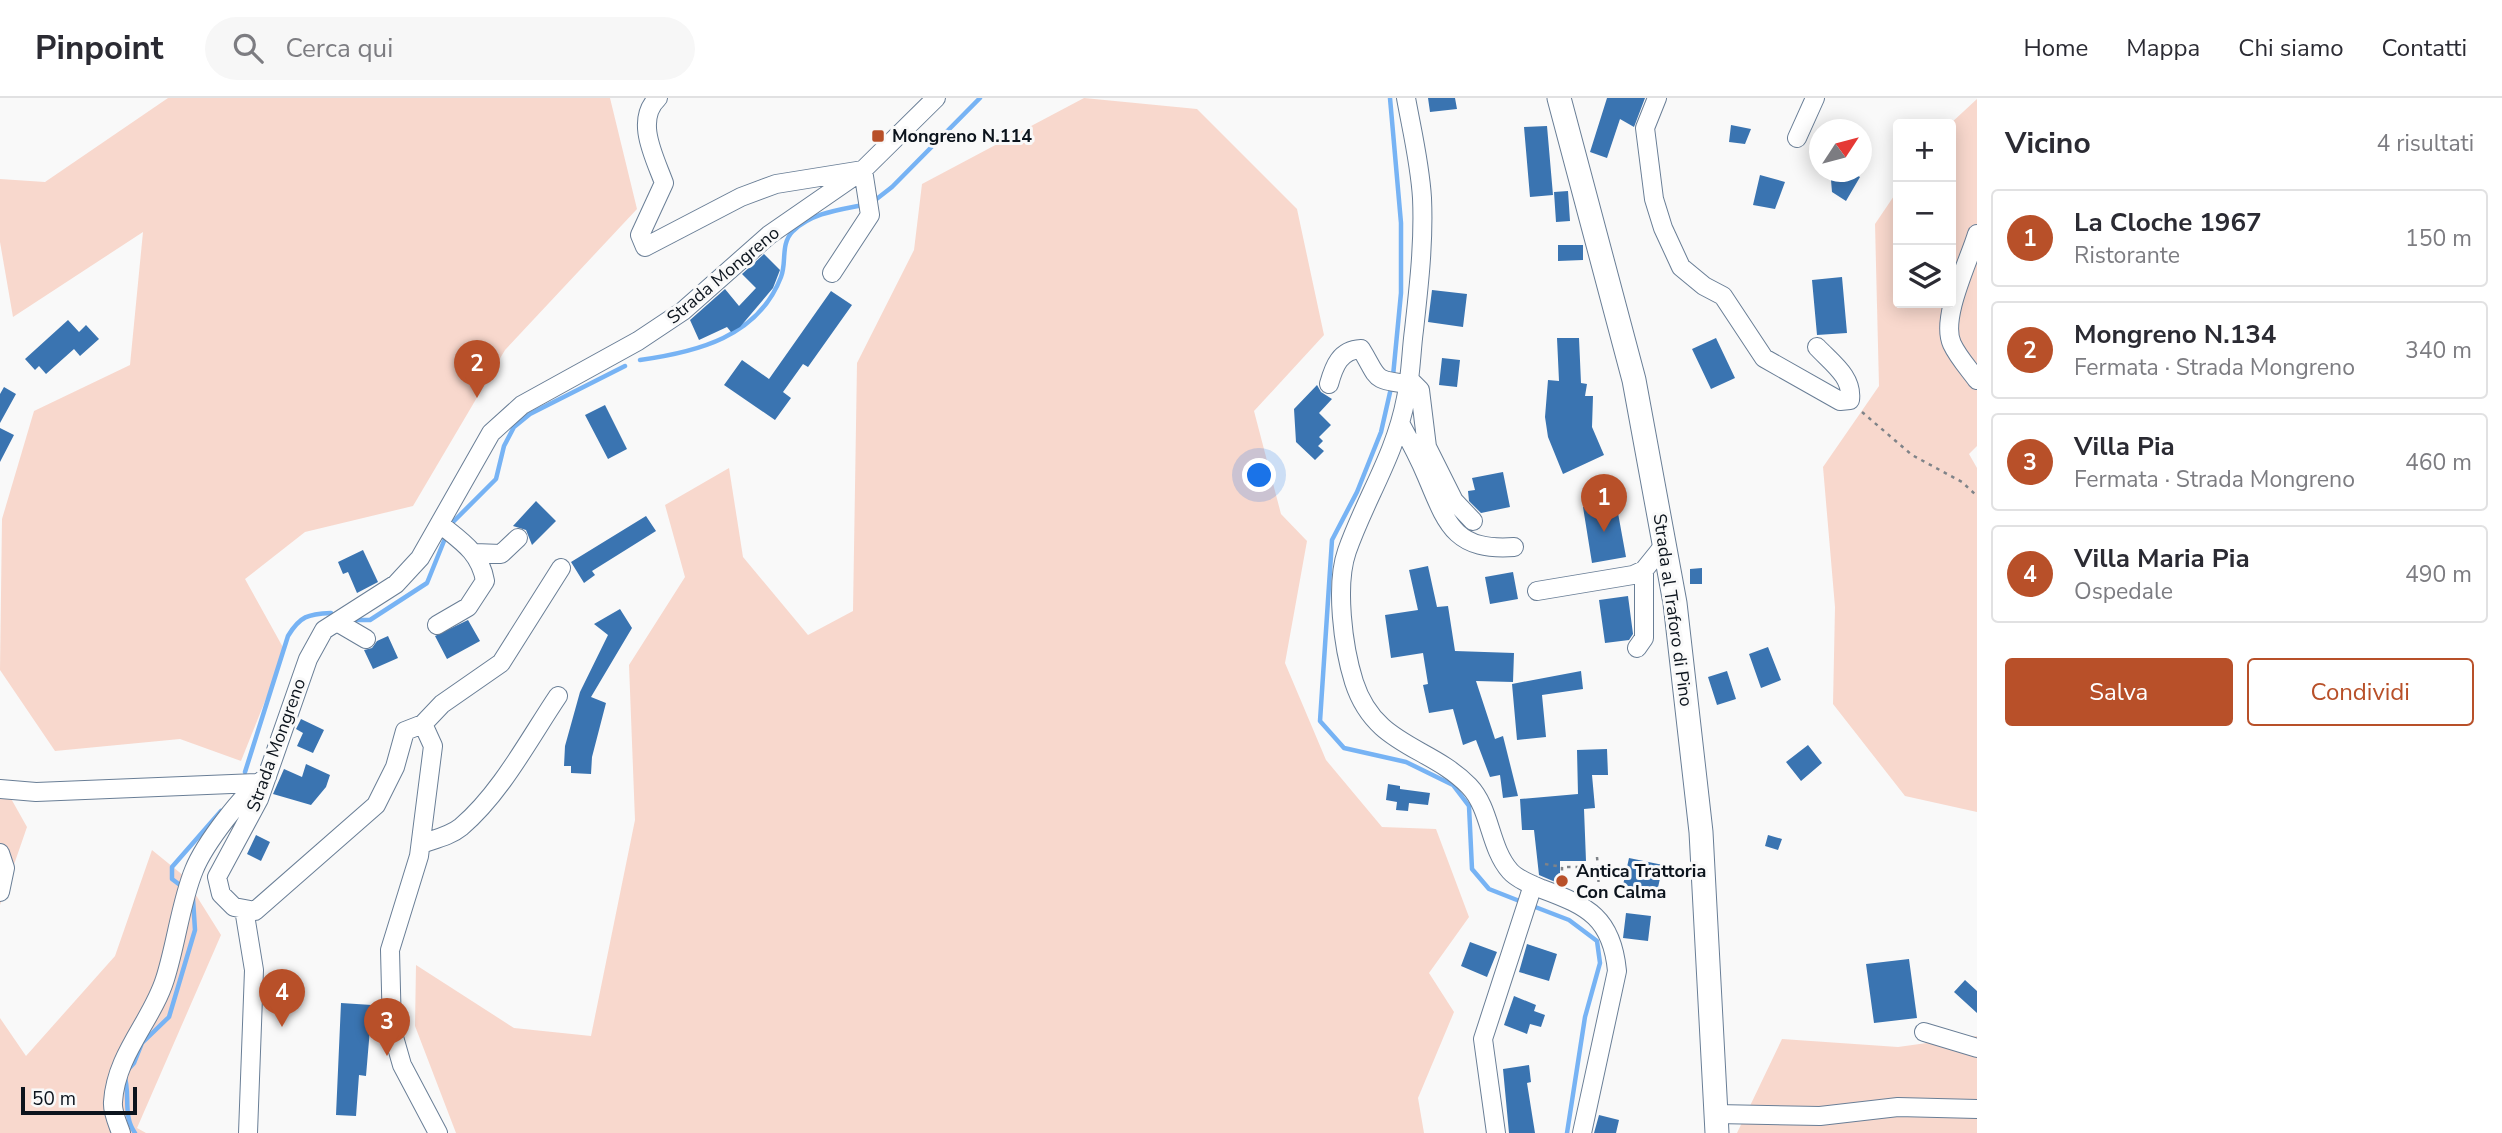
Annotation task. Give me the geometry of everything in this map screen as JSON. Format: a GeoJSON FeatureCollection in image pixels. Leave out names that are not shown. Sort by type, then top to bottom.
{"type":"FeatureCollection","features":[{"type":"Feature","properties":{"kind":"main road","name":"Strada al Traforo di Pino"},"geometry":{"type":"LineString","coordinates":[[1560,103],[1622,333],[1665,544],[1685,674],[1701,832],[1717,1123]]}},
{"type":"Feature","properties":{"kind":"street"},"geometry":{"type":"LineString","coordinates":[[658,98],[653,103],[645,129],[664,183],[640,235],[645,247],[741,197],[776,184],[863,170],[870,215],[832,273]]}},
{"type":"Feature","properties":{"kind":"street","name":"Strada Mongreno"},"geometry":{"type":"LineString","coordinates":[[244,909],[234,907],[221,894],[217,877],[259,799],[262,780],[307,659],[324,631],[396,584],[420,558],[491,432],[522,405],[638,341],[683,312],[769,234],[863,170],[936,98]]}},
{"type":"Feature","properties":{"kind":"street"},"geometry":{"type":"LineString","coordinates":[[1406,98],[1422,194],[1423,240],[1401,382],[1401,423],[1395,447],[1346,554],[1341,604],[1354,683],[1370,713],[1397,741],[1441,764],[1470,787],[1485,812],[1498,851],[1510,872],[1532,888],[1584,905],[1604,926],[1615,947],[1617,971],[1583,1133]]}},
{"type":"Feature","properties":{"kind":"street"},"geometry":{"type":"LineString","coordinates":[[1657,98],[1645,128],[1652,187],[1663,228],[1681,267],[1704,286],[1723,296],[1764,358],[1840,401],[1850,400],[1852,387],[1817,347]]}},
{"type":"Feature","properties":{"kind":"street"},"geometry":{"type":"LineString","coordinates":[[1797,138],[1815,98]]}},
{"type":"Feature","properties":{"kind":"street"},"geometry":{"type":"LineString","coordinates":[[1977,234],[1952,306],[1950,323],[1951,342],[1977,380]]}},
{"type":"Feature","properties":{"kind":"street"},"geometry":{"type":"LineString","coordinates":[[1329,384],[1334,365],[1351,349],[1361,349],[1375,376],[1420,390],[1427,447],[1454,501],[1473,521]]}},
{"type":"Feature","properties":{"kind":"street"},"geometry":{"type":"LineString","coordinates":[[1401,423],[1417,453],[1446,522],[1459,535],[1479,545],[1514,547]]}},
{"type":"Feature","properties":{"kind":"street"},"geometry":{"type":"LineString","coordinates":[[437,625],[468,607],[485,581],[475,552],[440,524]]}},
{"type":"Feature","properties":{"kind":"street"},"geometry":{"type":"LineString","coordinates":[[475,552],[502,554],[517,538]]}},
{"type":"Feature","properties":{"kind":"street"},"geometry":{"type":"LineString","coordinates":[[1537,591],[1633,575],[1644,570],[1665,544]]}},
{"type":"Feature","properties":{"kind":"street"},"geometry":{"type":"LineString","coordinates":[[248,1133],[254,970],[244,909],[256,911],[376,804],[395,767],[405,731],[423,724],[442,704],[501,663],[561,568]]}},
{"type":"Feature","properties":{"kind":"street"},"geometry":{"type":"LineString","coordinates":[[1637,648],[1644,638],[1644,570]]}},
{"type":"Feature","properties":{"kind":"street"},"geometry":{"type":"LineString","coordinates":[[337,622],[366,639]]}},
{"type":"Feature","properties":{"kind":"street"},"geometry":{"type":"LineString","coordinates":[[421,844],[449,835],[461,827],[499,783],[558,696]]}},
{"type":"Feature","properties":{"kind":"street"},"geometry":{"type":"LineString","coordinates":[[423,724],[433,746],[421,844],[390,950],[392,1030],[402,1065],[438,1133]]}},
{"type":"Feature","properties":{"kind":"street"},"geometry":{"type":"LineString","coordinates":[[0,789],[37,792],[262,780]]}},
{"type":"Feature","properties":{"kind":"street"},"geometry":{"type":"LineString","coordinates":[[121,1133],[113,1104],[117,1081],[133,1036],[165,980],[194,869],[229,816],[262,780]]}},
{"type":"Feature","properties":{"kind":"street"},"geometry":{"type":"LineString","coordinates":[[0,853],[5,868],[0,892]]}},
{"type":"Feature","properties":{"kind":"street"},"geometry":{"type":"LineString","coordinates":[[1496,1133],[1483,1039],[1532,888]]}},
{"type":"Feature","properties":{"kind":"street"},"geometry":{"type":"LineString","coordinates":[[1924,1032],[1977,1048]]}},
{"type":"Feature","properties":{"kind":"street"},"geometry":{"type":"LineString","coordinates":[[1717,1123],[1898,1107],[1977,1109]]}},
{"type":"Feature","properties":{"kind":"path"},"geometry":{"type":"LineString","coordinates":[[1850,400],[1912,455],[1962,482],[1977,496]]}},
{"type":"Feature","properties":{"kind":"path"},"geometry":{"type":"LineString","coordinates":[[1597,857],[1600,898]]}},
{"type":"Feature","properties":{"kind":"path"},"geometry":{"type":"LineString","coordinates":[[1545,864],[1598,867]]}},
{"type":"Feature","properties":{"kind":"path"},"geometry":{"type":"LineString","coordinates":[[1561,896],[1562,867]]}},
{"type":"Feature","properties":{"kind":"shaded area"},"geometry":{"type":"Polygon","coordinates":[[[168,98],[610,98],[637,209],[505,350],[413,506],[305,532],[245,579],[285,651],[241,761],[180,739],[55,751],[0,670],[2,519],[34,411],[130,365],[143,232],[13,317],[0,242],[0,179],[45,182],[168,98]]]}},
{"type":"Feature","properties":{"kind":"shaded area"},"geometry":{"type":"Polygon","coordinates":[[[1084,98],[1197,109],[1297,209],[1324,335],[1254,411],[1281,514],[1307,541],[1285,663],[1326,760],[1382,827],[1436,829],[1469,917],[1429,973],[1454,1012],[1418,1098],[1424,1133],[456,1133],[415,1026],[416,965],[514,1028],[591,1036],[635,820],[629,665],[685,577],[665,505],[729,468],[743,557],[808,635],[853,611],[857,363],[914,250],[922,184],[1084,98]]]}},
{"type":"Feature","properties":{"kind":"shaded area"},"geometry":{"type":"Polygon","coordinates":[[[1977,99],[1977,446],[1969,454],[1977,468],[1977,812],[1905,796],[1833,704],[1835,607],[1823,467],[1879,386],[1875,224],[1893,197],[1893,308],[1956,308],[1955,119],[1977,99]]]}},
{"type":"Feature","properties":{"kind":"shaded area"},"geometry":{"type":"Polygon","coordinates":[[[0,779],[27,827],[0,905],[0,779]]]}},
{"type":"Feature","properties":{"kind":"shaded area"},"geometry":{"type":"Polygon","coordinates":[[[152,850],[184,876],[221,935],[137,1128],[146,1133],[0,1133],[0,1018],[26,1056],[115,956],[152,850]]]}},
{"type":"Feature","properties":{"kind":"shaded area"},"geometry":{"type":"Polygon","coordinates":[[[1977,1036],[1977,1133],[1737,1133],[1782,1039],[1898,1047],[1977,1036]]]}},
{"type":"Feature","properties":{"kind":"building"},"geometry":{"type":"Polygon","coordinates":[[[1428,98],[1455,98],[1457,109],[1430,112],[1428,98]]]}},
{"type":"Feature","properties":{"kind":"building"},"geometry":{"type":"Polygon","coordinates":[[[1607,98],[1645,98],[1634,127],[1620,119],[1607,158],[1590,152],[1607,98]]]}},
{"type":"Feature","properties":{"kind":"building"},"geometry":{"type":"Polygon","coordinates":[[[1731,125],[1751,129],[1745,144],[1729,142],[1731,125]]]}},
{"type":"Feature","properties":{"kind":"building"},"geometry":{"type":"Polygon","coordinates":[[[1547,126],[1553,195],[1530,197],[1524,127],[1547,126]]]}},
{"type":"Feature","properties":{"kind":"building"},"geometry":{"type":"Polygon","coordinates":[[[1760,175],[1785,182],[1775,209],[1753,205],[1760,175]]]}},
{"type":"Feature","properties":{"kind":"building"},"geometry":{"type":"Polygon","coordinates":[[[1831,182],[1857,182],[1846,201],[1832,192],[1831,182]]]}},
{"type":"Feature","properties":{"kind":"building"},"geometry":{"type":"Polygon","coordinates":[[[1568,191],[1570,221],[1556,222],[1554,192],[1568,191]]]}},
{"type":"Feature","properties":{"kind":"building"},"geometry":{"type":"Polygon","coordinates":[[[1558,245],[1583,245],[1583,260],[1558,261],[1558,245]]]}},
{"type":"Feature","properties":{"kind":"building"},"geometry":{"type":"Polygon","coordinates":[[[764,254],[780,270],[773,288],[740,327],[731,332],[727,327],[699,340],[690,320],[725,289],[739,306],[756,288],[742,274],[764,254]]]}},
{"type":"Feature","properties":{"kind":"building"},"geometry":{"type":"Polygon","coordinates":[[[1842,277],[1847,333],[1817,335],[1812,280],[1842,277]]]}},
{"type":"Feature","properties":{"kind":"building"},"geometry":{"type":"Polygon","coordinates":[[[1432,290],[1467,294],[1463,327],[1428,322],[1432,290]]]}},
{"type":"Feature","properties":{"kind":"building"},"geometry":{"type":"Polygon","coordinates":[[[831,291],[852,305],[808,367],[803,364],[783,392],[791,398],[775,420],[724,385],[742,360],[769,379],[831,291]]]}},
{"type":"Feature","properties":{"kind":"building"},"geometry":{"type":"Polygon","coordinates":[[[68,320],[79,332],[86,325],[99,339],[80,356],[74,349],[46,374],[39,366],[35,370],[25,359],[68,320]]]}},
{"type":"Feature","properties":{"kind":"building"},"geometry":{"type":"Polygon","coordinates":[[[1557,338],[1579,338],[1581,383],[1587,384],[1585,396],[1593,396],[1592,427],[1604,455],[1563,474],[1548,437],[1545,417],[1548,380],[1559,381],[1557,338]]]}},
{"type":"Feature","properties":{"kind":"building"},"geometry":{"type":"Polygon","coordinates":[[[1716,338],[1735,378],[1711,389],[1692,349],[1716,338]]]}},
{"type":"Feature","properties":{"kind":"building"},"geometry":{"type":"Polygon","coordinates":[[[1442,358],[1460,360],[1457,387],[1439,385],[1442,358]]]}},
{"type":"Feature","properties":{"kind":"building"},"geometry":{"type":"Polygon","coordinates":[[[1317,385],[1321,392],[1332,399],[1319,413],[1331,425],[1319,437],[1323,441],[1318,446],[1324,451],[1315,460],[1296,442],[1294,409],[1317,385]]]}},
{"type":"Feature","properties":{"kind":"building"},"geometry":{"type":"Polygon","coordinates":[[[4,387],[16,394],[0,423],[0,394],[4,387]]]}},
{"type":"Feature","properties":{"kind":"building"},"geometry":{"type":"Polygon","coordinates":[[[605,405],[627,449],[608,459],[585,415],[605,405]]]}},
{"type":"Feature","properties":{"kind":"building"},"geometry":{"type":"Polygon","coordinates":[[[0,428],[14,435],[0,462],[0,428]]]}},
{"type":"Feature","properties":{"kind":"building"},"geometry":{"type":"Polygon","coordinates":[[[1503,472],[1510,507],[1481,513],[1469,501],[1468,491],[1475,490],[1472,478],[1503,472]]]}},
{"type":"Feature","properties":{"kind":"building"},"geometry":{"type":"Polygon","coordinates":[[[536,501],[556,521],[532,545],[526,530],[513,526],[536,501]]]}},
{"type":"Feature","properties":{"kind":"building"},"geometry":{"type":"Polygon","coordinates":[[[1616,502],[1626,557],[1592,563],[1583,507],[1616,502]]]}},
{"type":"Feature","properties":{"kind":"building"},"geometry":{"type":"Polygon","coordinates":[[[646,516],[656,531],[592,571],[595,575],[584,583],[571,562],[646,516]]]}},
{"type":"Feature","properties":{"kind":"building"},"geometry":{"type":"Polygon","coordinates":[[[363,550],[378,582],[357,593],[348,572],[343,574],[338,562],[363,550]]]}},
{"type":"Feature","properties":{"kind":"building"},"geometry":{"type":"Polygon","coordinates":[[[1428,566],[1437,607],[1448,606],[1455,651],[1514,653],[1513,682],[1476,681],[1495,739],[1503,736],[1518,796],[1503,798],[1500,775],[1490,777],[1476,740],[1463,745],[1453,709],[1429,713],[1423,685],[1428,684],[1423,653],[1391,658],[1385,615],[1418,610],[1409,570],[1428,566]]]}},
{"type":"Feature","properties":{"kind":"building"},"geometry":{"type":"Polygon","coordinates":[[[1702,568],[1702,584],[1690,584],[1690,569],[1702,568]]]}},
{"type":"Feature","properties":{"kind":"building"},"geometry":{"type":"Polygon","coordinates":[[[1513,572],[1518,599],[1490,604],[1485,577],[1513,572]]]}},
{"type":"Feature","properties":{"kind":"building"},"geometry":{"type":"Polygon","coordinates":[[[1628,596],[1633,634],[1629,640],[1605,643],[1599,600],[1628,596]]]}},
{"type":"Feature","properties":{"kind":"building"},"geometry":{"type":"Polygon","coordinates":[[[620,609],[632,628],[591,697],[606,703],[592,757],[591,774],[571,773],[571,766],[564,766],[565,746],[580,692],[608,635],[594,624],[620,609]]]}},
{"type":"Feature","properties":{"kind":"building"},"geometry":{"type":"Polygon","coordinates":[[[468,620],[480,641],[447,659],[435,636],[468,620]]]}},
{"type":"Feature","properties":{"kind":"building"},"geometry":{"type":"Polygon","coordinates":[[[388,636],[398,658],[373,669],[364,650],[372,648],[377,641],[388,636]]]}},
{"type":"Feature","properties":{"kind":"building"},"geometry":{"type":"Polygon","coordinates":[[[1768,647],[1781,680],[1761,688],[1749,654],[1768,647]]]}},
{"type":"Feature","properties":{"kind":"building"},"geometry":{"type":"Polygon","coordinates":[[[1581,671],[1583,689],[1542,695],[1546,737],[1517,740],[1512,684],[1581,671]]]}},
{"type":"Feature","properties":{"kind":"building"},"geometry":{"type":"Polygon","coordinates":[[[1727,671],[1736,699],[1717,705],[1708,677],[1727,671]]]}},
{"type":"Feature","properties":{"kind":"building"},"geometry":{"type":"Polygon","coordinates":[[[301,719],[324,730],[313,753],[297,746],[303,733],[296,729],[301,719]]]}},
{"type":"Feature","properties":{"kind":"building"},"geometry":{"type":"Polygon","coordinates":[[[1808,745],[1822,763],[1801,781],[1786,762],[1808,745]]]}},
{"type":"Feature","properties":{"kind":"building"},"geometry":{"type":"Polygon","coordinates":[[[1607,749],[1608,775],[1592,775],[1595,808],[1584,809],[1586,861],[1560,861],[1560,884],[1539,875],[1534,830],[1522,830],[1520,799],[1578,794],[1577,750],[1607,749]]]}},
{"type":"Feature","properties":{"kind":"building"},"geometry":{"type":"Polygon","coordinates":[[[306,764],[330,775],[326,787],[311,805],[273,794],[284,769],[302,777],[306,764]]]}},
{"type":"Feature","properties":{"kind":"building"},"geometry":{"type":"Polygon","coordinates":[[[1388,784],[1400,786],[1400,789],[1430,793],[1428,805],[1409,803],[1408,811],[1396,810],[1397,802],[1386,800],[1388,784]]]}},
{"type":"Feature","properties":{"kind":"building"},"geometry":{"type":"Polygon","coordinates":[[[256,835],[270,842],[261,861],[247,854],[256,835]]]}},
{"type":"Feature","properties":{"kind":"building"},"geometry":{"type":"Polygon","coordinates":[[[1768,835],[1782,839],[1778,850],[1765,846],[1768,835]]]}},
{"type":"Feature","properties":{"kind":"building"},"geometry":{"type":"Polygon","coordinates":[[[1629,858],[1663,865],[1657,892],[1623,885],[1629,858]]]}},
{"type":"Feature","properties":{"kind":"building"},"geometry":{"type":"Polygon","coordinates":[[[1626,913],[1651,916],[1648,941],[1623,938],[1626,913]]]}},
{"type":"Feature","properties":{"kind":"building"},"geometry":{"type":"Polygon","coordinates":[[[1470,942],[1497,952],[1487,977],[1461,966],[1470,942]]]}},
{"type":"Feature","properties":{"kind":"building"},"geometry":{"type":"Polygon","coordinates":[[[1527,944],[1557,954],[1549,981],[1519,972],[1527,944]]]}},
{"type":"Feature","properties":{"kind":"building"},"geometry":{"type":"Polygon","coordinates":[[[1909,959],[1917,1018],[1874,1023],[1866,964],[1909,959]]]}},
{"type":"Feature","properties":{"kind":"building"},"geometry":{"type":"Polygon","coordinates":[[[1965,980],[1977,991],[1977,1013],[1954,992],[1965,980]]]}},
{"type":"Feature","properties":{"kind":"building"},"geometry":{"type":"Polygon","coordinates":[[[1514,996],[1536,1005],[1534,1011],[1545,1015],[1541,1027],[1530,1024],[1527,1034],[1504,1025],[1514,996]]]}},
{"type":"Feature","properties":{"kind":"building"},"geometry":{"type":"Polygon","coordinates":[[[341,1003],[372,1005],[366,1076],[359,1075],[356,1116],[336,1115],[341,1003]]]}},
{"type":"Feature","properties":{"kind":"building"},"geometry":{"type":"Polygon","coordinates":[[[1529,1065],[1531,1082],[1527,1083],[1535,1133],[1509,1133],[1503,1069],[1529,1065]]]}},
{"type":"Feature","properties":{"kind":"building"},"geometry":{"type":"Polygon","coordinates":[[[1599,1115],[1619,1120],[1616,1133],[1594,1133],[1599,1115]]]}},
{"type":"Feature","properties":{"kind":"waterway"},"geometry":{"type":"LineString","coordinates":[[874,201],[892,187],[980,98]]}},
{"type":"Feature","properties":{"kind":"waterway"},"geometry":{"type":"LineString","coordinates":[[1390,98],[1401,223],[1401,293],[1393,376]]}},
{"type":"Feature","properties":{"kind":"waterway"},"geometry":{"type":"LineString","coordinates":[[640,360],[704,346],[741,328],[771,297],[781,277],[786,242],[793,231],[817,216],[863,205]]}},
{"type":"Feature","properties":{"kind":"waterway"},"geometry":{"type":"LineString","coordinates":[[452,523],[496,479],[504,446],[514,427],[530,414],[625,366]]}},
{"type":"Feature","properties":{"kind":"waterway"},"geometry":{"type":"LineString","coordinates":[[1391,388],[1381,432],[1357,492],[1332,540],[1320,721],[1344,748],[1406,762],[1453,785],[1469,806],[1472,869],[1489,889],[1522,902]]}},
{"type":"Feature","properties":{"kind":"waterway"},"geometry":{"type":"LineString","coordinates":[[356,620],[370,620],[427,583],[446,536]]}},
{"type":"Feature","properties":{"kind":"waterway"},"geometry":{"type":"LineString","coordinates":[[245,772],[288,636],[305,617],[331,613]]}},
{"type":"Feature","properties":{"kind":"waterway"},"geometry":{"type":"LineString","coordinates":[[180,885],[172,879],[172,867],[221,811]]}},
{"type":"Feature","properties":{"kind":"waterway"},"geometry":{"type":"LineString","coordinates":[[135,1133],[129,1119],[124,1074],[134,1063],[142,1043],[169,1017],[195,930],[193,899]]}},
{"type":"Feature","properties":{"kind":"waterway"},"geometry":{"type":"LineString","coordinates":[[1530,905],[1569,920],[1597,941],[1600,963],[1585,1017],[1567,1133]]}},
{"type":"Feature","properties":{"kind":"place","name":"Mongreno N.114"},"geometry":{"type":"Point","coordinates":[878,136]}},
{"type":"Feature","properties":{"kind":"place","name":"Mongreno N.134"},"geometry":{"type":"Point","coordinates":[477,398]}},
{"type":"Feature","properties":{"kind":"place","name":"La Cloche 1967"},"geometry":{"type":"Point","coordinates":[1604,532]}},
{"type":"Feature","properties":{"kind":"place","name":"Antica Trattoria Con Calma"},"geometry":{"type":"Point","coordinates":[1562,881]}},
{"type":"Feature","properties":{"kind":"place","name":"Villa Maria Pia"},"geometry":{"type":"Point","coordinates":[282,1027]}},
{"type":"Feature","properties":{"kind":"place","name":"Villa Pia"},"geometry":{"type":"Point","coordinates":[387,1056]}}]}
